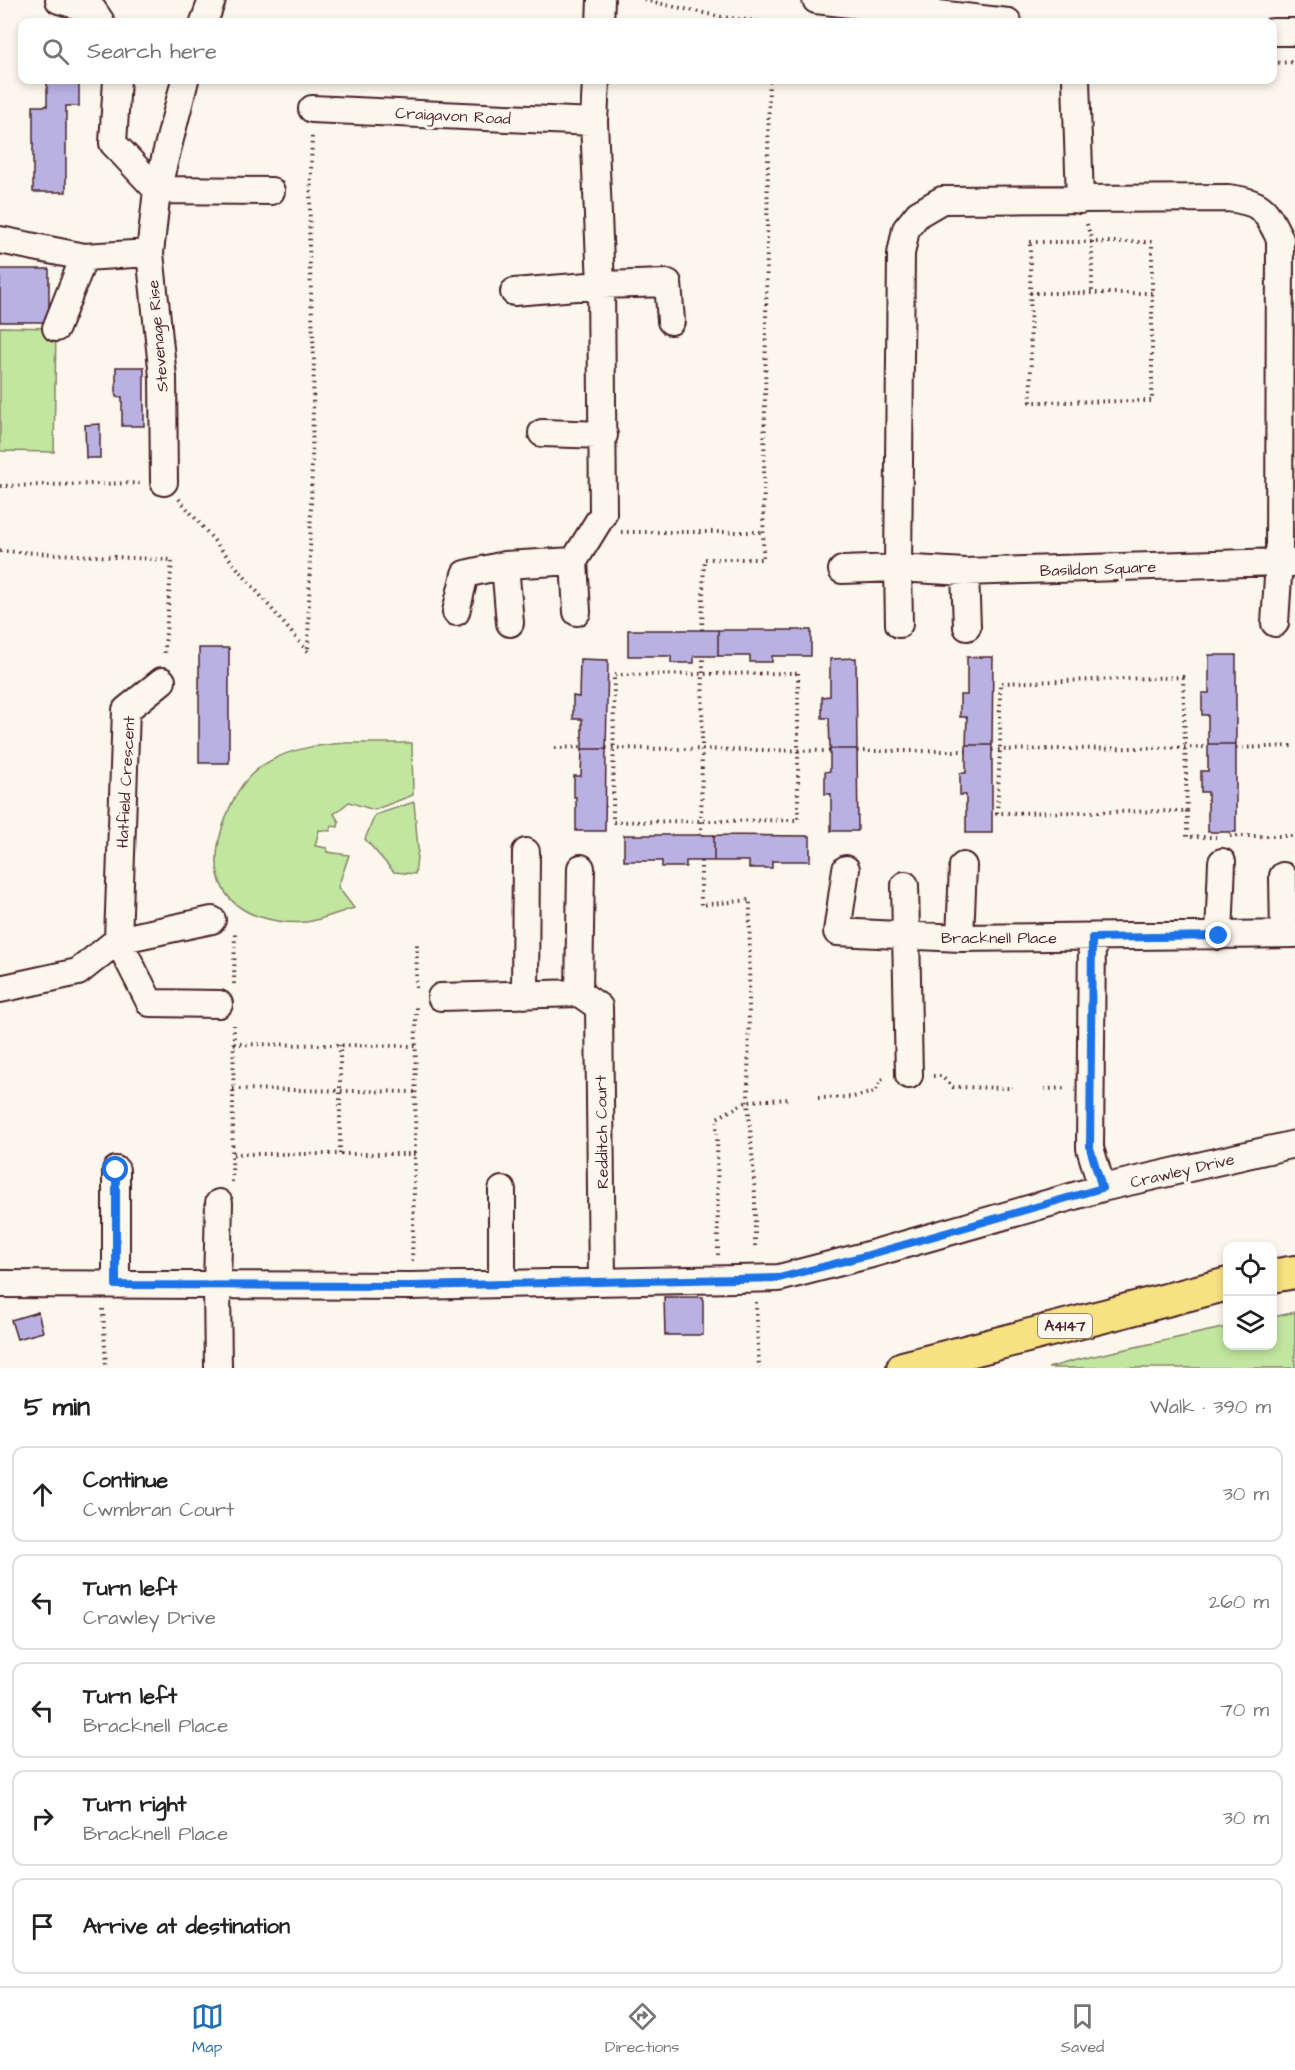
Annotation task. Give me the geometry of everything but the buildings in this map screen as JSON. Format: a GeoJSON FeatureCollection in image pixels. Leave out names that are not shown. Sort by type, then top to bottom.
{"type":"FeatureCollection","features":[{"type":"Feature","properties":{"kind":"main road"},"geometry":{"type":"LineString","coordinates":[[1277,1275],[1295,1272]]}},
{"type":"Feature","properties":{"kind":"main road","name":"A4147"},"geometry":{"type":"LineString","coordinates":[[903,1368],[1223,1285]]}},
{"type":"Feature","properties":{"kind":"street"},"geometry":{"type":"LineString","coordinates":[[59,0],[93,10],[98,18]]}},
{"type":"Feature","properties":{"kind":"street"},"geometry":{"type":"LineString","coordinates":[[205,18],[212,0]]}},
{"type":"Feature","properties":{"kind":"street"},"geometry":{"type":"LineString","coordinates":[[600,18],[601,0]]}},
{"type":"Feature","properties":{"kind":"street"},"geometry":{"type":"LineString","coordinates":[[816,0],[973,18]]}},
{"type":"Feature","properties":{"kind":"street"},"geometry":{"type":"LineString","coordinates":[[1277,32],[1295,32]]}},
{"type":"Feature","properties":{"kind":"street"},"geometry":{"type":"LineString","coordinates":[[117,84],[113,143],[158,190],[271,191]]}},
{"type":"Feature","properties":{"kind":"street","name":"Stevenage Rise"},"geometry":{"type":"LineString","coordinates":[[164,482],[163,377],[150,253],[158,190],[184,84]]}},
{"type":"Feature","properties":{"kind":"street"},"geometry":{"type":"LineString","coordinates":[[577,612],[574,561],[603,514],[602,285],[594,122],[596,84]]}},
{"type":"Feature","properties":{"kind":"street"},"geometry":{"type":"LineString","coordinates":[[1076,84],[1080,200]]}},
{"type":"Feature","properties":{"kind":"street","name":"Craigavon Road"},"geometry":{"type":"LineString","coordinates":[[312,109],[594,122]]}},
{"type":"Feature","properties":{"kind":"street"},"geometry":{"type":"LineString","coordinates":[[899,624],[901,254],[906,229],[918,214],[942,200],[1228,198],[1251,201],[1266,212],[1281,240],[1287,563],[1275,623]]}},
{"type":"Feature","properties":{"kind":"street"},"geometry":{"type":"LineString","coordinates":[[0,240],[84,257],[150,253]]}},
{"type":"Feature","properties":{"kind":"street"},"geometry":{"type":"LineString","coordinates":[[56,328],[84,257]]}},
{"type":"Feature","properties":{"kind":"street"},"geometry":{"type":"LineString","coordinates":[[514,292],[602,285],[668,283],[672,321]]}},
{"type":"Feature","properties":{"kind":"street"},"geometry":{"type":"LineString","coordinates":[[542,433],[604,435]]}},
{"type":"Feature","properties":{"kind":"street"},"geometry":{"type":"LineString","coordinates":[[456,612],[465,574],[505,566],[574,561]]}},
{"type":"Feature","properties":{"kind":"street","name":"Basildon Square"},"geometry":{"type":"LineString","coordinates":[[842,570],[898,568],[965,572],[1287,563]]}},
{"type":"Feature","properties":{"kind":"street"},"geometry":{"type":"LineString","coordinates":[[505,566],[510,623]]}},
{"type":"Feature","properties":{"kind":"street"},"geometry":{"type":"LineString","coordinates":[[965,572],[967,627]]}},
{"type":"Feature","properties":{"kind":"street","name":"Hatfield Crescent"},"geometry":{"type":"LineString","coordinates":[[162,681],[126,710],[118,940],[150,1003],[229,1005]]}},
{"type":"Feature","properties":{"kind":"street"},"geometry":{"type":"LineString","coordinates":[[525,995],[526,852]]}},
{"type":"Feature","properties":{"kind":"street"},"geometry":{"type":"LineString","coordinates":[[1219,936],[1222,862]]}},
{"type":"Feature","properties":{"kind":"street"},"geometry":{"type":"LineString","coordinates":[[960,938],[963,866]]}},
{"type":"Feature","properties":{"kind":"street"},"geometry":{"type":"LineString","coordinates":[[441,998],[579,993],[581,868]]}},
{"type":"Feature","properties":{"kind":"street","name":"Bracknell Place"},"geometry":{"type":"LineString","coordinates":[[846,869],[837,932],[960,938],[1290,934]]}},
{"type":"Feature","properties":{"kind":"street"},"geometry":{"type":"LineString","coordinates":[[1283,876],[1290,934]]}},
{"type":"Feature","properties":{"kind":"street"},"geometry":{"type":"LineString","coordinates":[[905,885],[909,1075]]}},
{"type":"Feature","properties":{"kind":"street"},"geometry":{"type":"LineString","coordinates":[[0,989],[78,972],[118,940],[212,920]]}},
{"type":"Feature","properties":{"kind":"street"},"geometry":{"type":"LineString","coordinates":[[1092,938],[1090,1148],[1102,1188]]}},
{"type":"Feature","properties":{"kind":"street","name":"Redditch Court"},"geometry":{"type":"LineString","coordinates":[[579,993],[599,1007],[603,1281]]}},
{"type":"Feature","properties":{"kind":"street","name":"Crawley Drive"},"geometry":{"type":"LineString","coordinates":[[0,1284],[411,1286],[779,1278],[1102,1188],[1295,1144]]}},
{"type":"Feature","properties":{"kind":"street"},"geometry":{"type":"LineString","coordinates":[[109,1285],[116,1170]]}},
{"type":"Feature","properties":{"kind":"street"},"geometry":{"type":"LineString","coordinates":[[502,1190],[502,1284]]}},
{"type":"Feature","properties":{"kind":"street"},"geometry":{"type":"LineString","coordinates":[[219,1368],[217,1286],[226,1194]]}},
{"type":"Feature","properties":{"kind":"path"},"geometry":{"type":"LineString","coordinates":[[644,0],[730,18]]}},
{"type":"Feature","properties":{"kind":"path"},"geometry":{"type":"LineString","coordinates":[[1277,63],[1295,62]]}},
{"type":"Feature","properties":{"kind":"path"},"geometry":{"type":"LineString","coordinates":[[702,630],[704,559],[763,559],[769,84]]}},
{"type":"Feature","properties":{"kind":"path"},"geometry":{"type":"LineString","coordinates":[[0,486],[164,482],[308,652],[314,361],[309,245],[312,109]]}},
{"type":"Feature","properties":{"kind":"path"},"geometry":{"type":"LineString","coordinates":[[1092,242],[1092,293]]}},
{"type":"Feature","properties":{"kind":"path"},"geometry":{"type":"LineString","coordinates":[[1152,242],[1152,401],[1030,402],[1030,293],[1030,243],[1152,242]]}},
{"type":"Feature","properties":{"kind":"path"},"geometry":{"type":"LineString","coordinates":[[1030,293],[1152,293]]}},
{"type":"Feature","properties":{"kind":"path"},"geometry":{"type":"LineString","coordinates":[[590,532],[763,532]]}},
{"type":"Feature","properties":{"kind":"path"},"geometry":{"type":"LineString","coordinates":[[0,551],[172,560],[162,681]]}},
{"type":"Feature","properties":{"kind":"path"},"geometry":{"type":"LineString","coordinates":[[701,835],[703,656]]}},
{"type":"Feature","properties":{"kind":"path"},"geometry":{"type":"LineString","coordinates":[[798,673],[798,820],[613,822],[614,748],[614,675],[798,673]]}},
{"type":"Feature","properties":{"kind":"path"},"geometry":{"type":"LineString","coordinates":[[1187,811],[997,813],[1000,683],[1183,677],[1186,747],[1187,811],[1187,837],[1295,836]]}},
{"type":"Feature","properties":{"kind":"path"},"geometry":{"type":"LineString","coordinates":[[1236,748],[1295,746]]}},
{"type":"Feature","properties":{"kind":"path"},"geometry":{"type":"LineString","coordinates":[[555,748],[582,747]]}},
{"type":"Feature","properties":{"kind":"path"},"geometry":{"type":"LineString","coordinates":[[992,750],[1208,747]]}},
{"type":"Feature","properties":{"kind":"path"},"geometry":{"type":"LineString","coordinates":[[606,748],[830,751]]}},
{"type":"Feature","properties":{"kind":"path"},"geometry":{"type":"LineString","coordinates":[[857,751],[966,751]]}},
{"type":"Feature","properties":{"kind":"path"},"geometry":{"type":"LineString","coordinates":[[701,861],[701,905],[750,900],[748,1101],[755,1192],[754,1249]]}},
{"type":"Feature","properties":{"kind":"path"},"geometry":{"type":"LineString","coordinates":[[212,920],[235,921],[229,1005],[234,1044],[232,1154],[226,1194]]}},
{"type":"Feature","properties":{"kind":"path"},"geometry":{"type":"LineString","coordinates":[[411,1286],[417,944]]}},
{"type":"Feature","properties":{"kind":"path"},"geometry":{"type":"LineString","coordinates":[[234,1044],[416,1046]]}},
{"type":"Feature","properties":{"kind":"path"},"geometry":{"type":"LineString","coordinates":[[340,1045],[340,1154]]}},
{"type":"Feature","properties":{"kind":"path"},"geometry":{"type":"LineString","coordinates":[[233,1089],[415,1092]]}},
{"type":"Feature","properties":{"kind":"path"},"geometry":{"type":"LineString","coordinates":[[718,1280],[717,1119],[748,1101],[790,1099]]}},
{"type":"Feature","properties":{"kind":"path"},"geometry":{"type":"LineString","coordinates":[[232,1154],[415,1154]]}},
{"type":"Feature","properties":{"kind":"path"},"geometry":{"type":"LineString","coordinates":[[106,1368],[109,1285]]}},
{"type":"Feature","properties":{"kind":"path"},"geometry":{"type":"LineString","coordinates":[[756,1300],[759,1368]]}},
{"type":"Feature","properties":{"kind":"green space"},"geometry":{"type":"Polygon","coordinates":[[[0,327],[56,328],[54,452],[0,451],[0,327]]]}},
{"type":"Feature","properties":{"kind":"green space"},"geometry":{"type":"Polygon","coordinates":[[[345,743],[412,743],[413,795],[374,810],[349,802],[334,814],[339,822],[338,827],[331,826],[330,831],[319,830],[315,846],[327,848],[327,852],[349,855],[338,887],[354,908],[318,920],[293,923],[263,918],[242,908],[230,899],[223,887],[218,875],[217,861],[221,832],[238,792],[255,771],[279,757],[306,748],[345,743]]]}},
{"type":"Feature","properties":{"kind":"green space"},"geometry":{"type":"Polygon","coordinates":[[[414,802],[418,849],[415,874],[394,872],[365,839],[375,815],[414,802]]]}},
{"type":"Feature","properties":{"kind":"green space"},"geometry":{"type":"Polygon","coordinates":[[[1295,1312],[1295,1368],[1048,1368],[1223,1328],[1223,1350],[1277,1350],[1277,1316],[1295,1312]]]}},
{"type":"Feature","properties":{"kind":"route"},"geometry":{"type":"LineString","coordinates":[[116,1170],[116,1285],[411,1286],[779,1278],[1102,1188],[1090,1148],[1092,938],[1219,936]]}}]}
